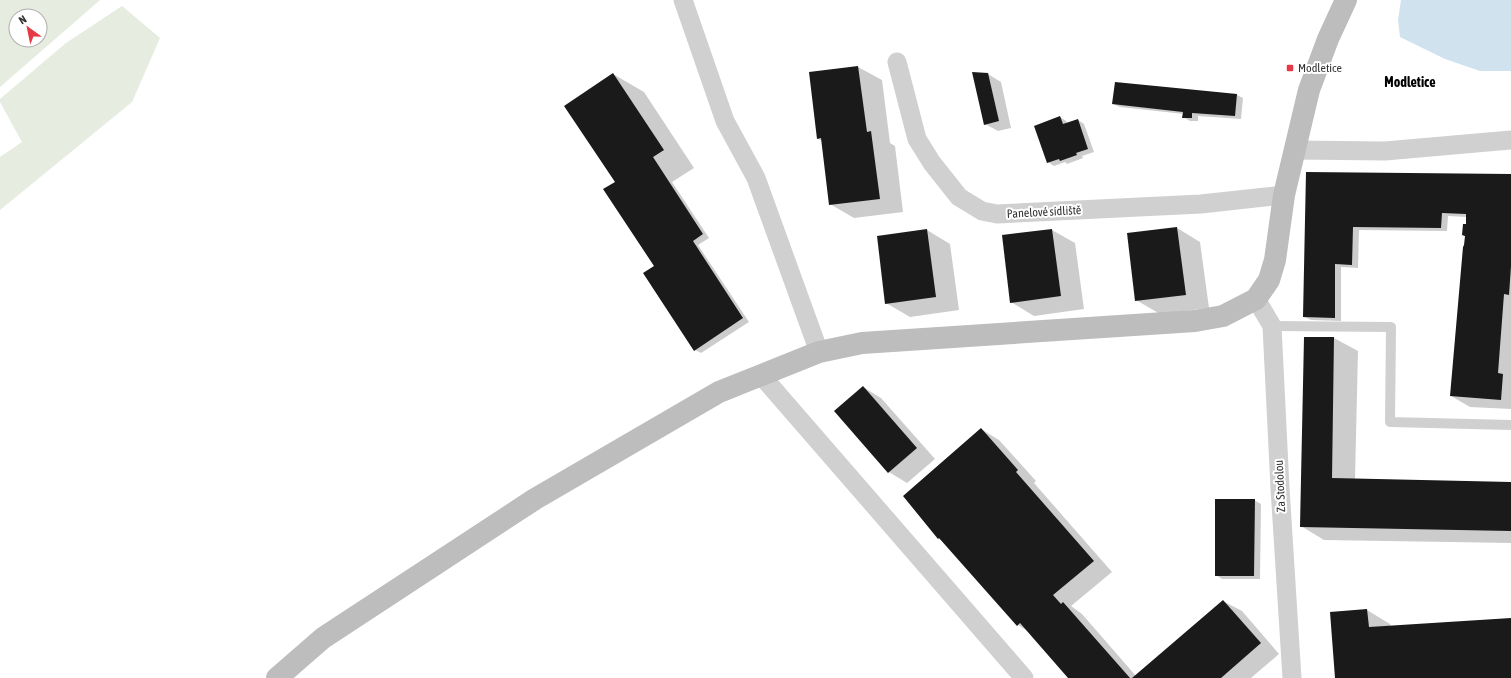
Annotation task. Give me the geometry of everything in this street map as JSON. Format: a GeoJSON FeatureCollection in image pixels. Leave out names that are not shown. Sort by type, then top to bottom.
{"type":"FeatureCollection","features":[{"type":"Feature","properties":{"kind":"street"},"geometry":{"type":"LineString","coordinates":[[683,0],[724,121],[756,178],[819,352]]}},
{"type":"Feature","properties":{"kind":"street"},"geometry":{"type":"LineString","coordinates":[[277,678],[323,638],[535,499],[719,392],[819,352],[862,343],[1195,321],[1224,316],[1256,299],[1269,280],[1275,260],[1284,196],[1309,90],[1328,39],[1346,0]]}},
{"type":"Feature","properties":{"kind":"street","name":"Panelové sídliště"},"geometry":{"type":"LineString","coordinates":[[897,62],[917,139],[932,163],[959,197],[982,211],[997,214],[1193,205],[1284,196]]}},
{"type":"Feature","properties":{"kind":"street"},"geometry":{"type":"LineString","coordinates":[[1296,150],[1385,151],[1511,140]]}},
{"type":"Feature","properties":{"kind":"street","name":"Za Stodolou"},"geometry":{"type":"LineString","coordinates":[[1256,299],[1272,326],[1280,488],[1292,678]]}},
{"type":"Feature","properties":{"kind":"street"},"geometry":{"type":"LineString","coordinates":[[761,375],[1024,678]]}},
{"type":"Feature","properties":{"kind":"lane"},"geometry":{"type":"LineString","coordinates":[[1272,326],[1391,327],[1390,422],[1511,425]]}},
{"type":"Feature","properties":{"kind":"shaded area"},"geometry":{"type":"Polygon","coordinates":[[[0,0],[100,0],[48,45],[48,8],[8,8],[8,48],[45,48],[0,87],[0,0]]]}},
{"type":"Feature","properties":{"kind":"shaded area"},"geometry":{"type":"Polygon","coordinates":[[[122,6],[160,38],[132,102],[0,210],[0,157],[22,142],[0,102],[0,99],[66,43],[122,6]]]}},
{"type":"Feature","properties":{"kind":"water"},"geometry":{"type":"Polygon","coordinates":[[[1401,0],[1511,0],[1511,71],[1480,71],[1445,59],[1400,37],[1398,20],[1401,0]]]}},
{"type":"Feature","properties":{"kind":"building"},"geometry":{"type":"Polygon","coordinates":[[[858,66],[867,132],[871,131],[880,199],[829,205],[821,138],[817,139],[809,72],[858,66]]]}},
{"type":"Feature","properties":{"kind":"building"},"geometry":{"type":"Polygon","coordinates":[[[972,72],[988,73],[999,121],[984,125],[972,72]]]}},
{"type":"Feature","properties":{"kind":"building"},"geometry":{"type":"Polygon","coordinates":[[[613,73],[664,150],[653,157],[703,234],[693,241],[743,318],[694,351],[643,273],[654,266],[603,189],[615,182],[564,106],[613,73]]]}},
{"type":"Feature","properties":{"kind":"building"},"geometry":{"type":"Polygon","coordinates":[[[1115,82],[1237,94],[1235,116],[1192,113],[1192,118],[1182,118],[1183,112],[1112,104],[1115,82]]]}},
{"type":"Feature","properties":{"kind":"building"},"geometry":{"type":"Polygon","coordinates":[[[1060,116],[1063,124],[1078,119],[1088,149],[1060,161],[1059,159],[1047,163],[1034,126],[1060,116]]]}},
{"type":"Feature","properties":{"kind":"building"},"geometry":{"type":"Polygon","coordinates":[[[1306,172],[1511,174],[1511,266],[1509,295],[1504,294],[1498,373],[1503,374],[1501,400],[1450,396],[1465,236],[1462,235],[1463,224],[1466,224],[1466,214],[1442,213],[1441,228],[1353,227],[1352,265],[1335,264],[1335,318],[1303,317],[1306,172]]]}},
{"type":"Feature","properties":{"kind":"building"},"geometry":{"type":"Polygon","coordinates":[[[1177,227],[1186,295],[1135,301],[1127,233],[1177,227]]]}},
{"type":"Feature","properties":{"kind":"building"},"geometry":{"type":"Polygon","coordinates":[[[927,229],[936,297],[885,304],[877,236],[927,229]]]}},
{"type":"Feature","properties":{"kind":"building"},"geometry":{"type":"Polygon","coordinates":[[[1052,229],[1061,296],[1010,303],[1002,235],[1052,229]]]}},
{"type":"Feature","properties":{"kind":"building"},"geometry":{"type":"Polygon","coordinates":[[[1304,337],[1334,337],[1332,478],[1511,482],[1511,531],[1300,527],[1304,337]]]}},
{"type":"Feature","properties":{"kind":"building"},"geometry":{"type":"Polygon","coordinates":[[[863,386],[917,448],[888,473],[834,411],[863,386]]]}},
{"type":"Feature","properties":{"kind":"building"},"geometry":{"type":"Polygon","coordinates":[[[981,428],[1018,470],[1016,472],[1094,561],[1053,595],[1061,604],[1063,602],[1130,678],[1068,678],[1020,623],[1017,626],[939,538],[938,539],[903,496],[981,428]]]}},
{"type":"Feature","properties":{"kind":"building"},"geometry":{"type":"Polygon","coordinates":[[[1215,499],[1255,499],[1254,576],[1215,576],[1215,499]]]}},
{"type":"Feature","properties":{"kind":"building"},"geometry":{"type":"Polygon","coordinates":[[[1223,600],[1261,643],[1221,678],[1132,678],[1223,600]]]}},
{"type":"Feature","properties":{"kind":"building"},"geometry":{"type":"Polygon","coordinates":[[[1367,609],[1369,627],[1511,618],[1511,678],[1335,678],[1330,612],[1367,609]]]}},
{"type":"Feature","properties":{"kind":"place","name":"Modletice"},"geometry":{"type":"Point","coordinates":[1290,68]}},
{"type":"Feature","properties":{"kind":"district","name":"Modletice"},"geometry":{"type":"Point","coordinates":[1410,82]}}]}
